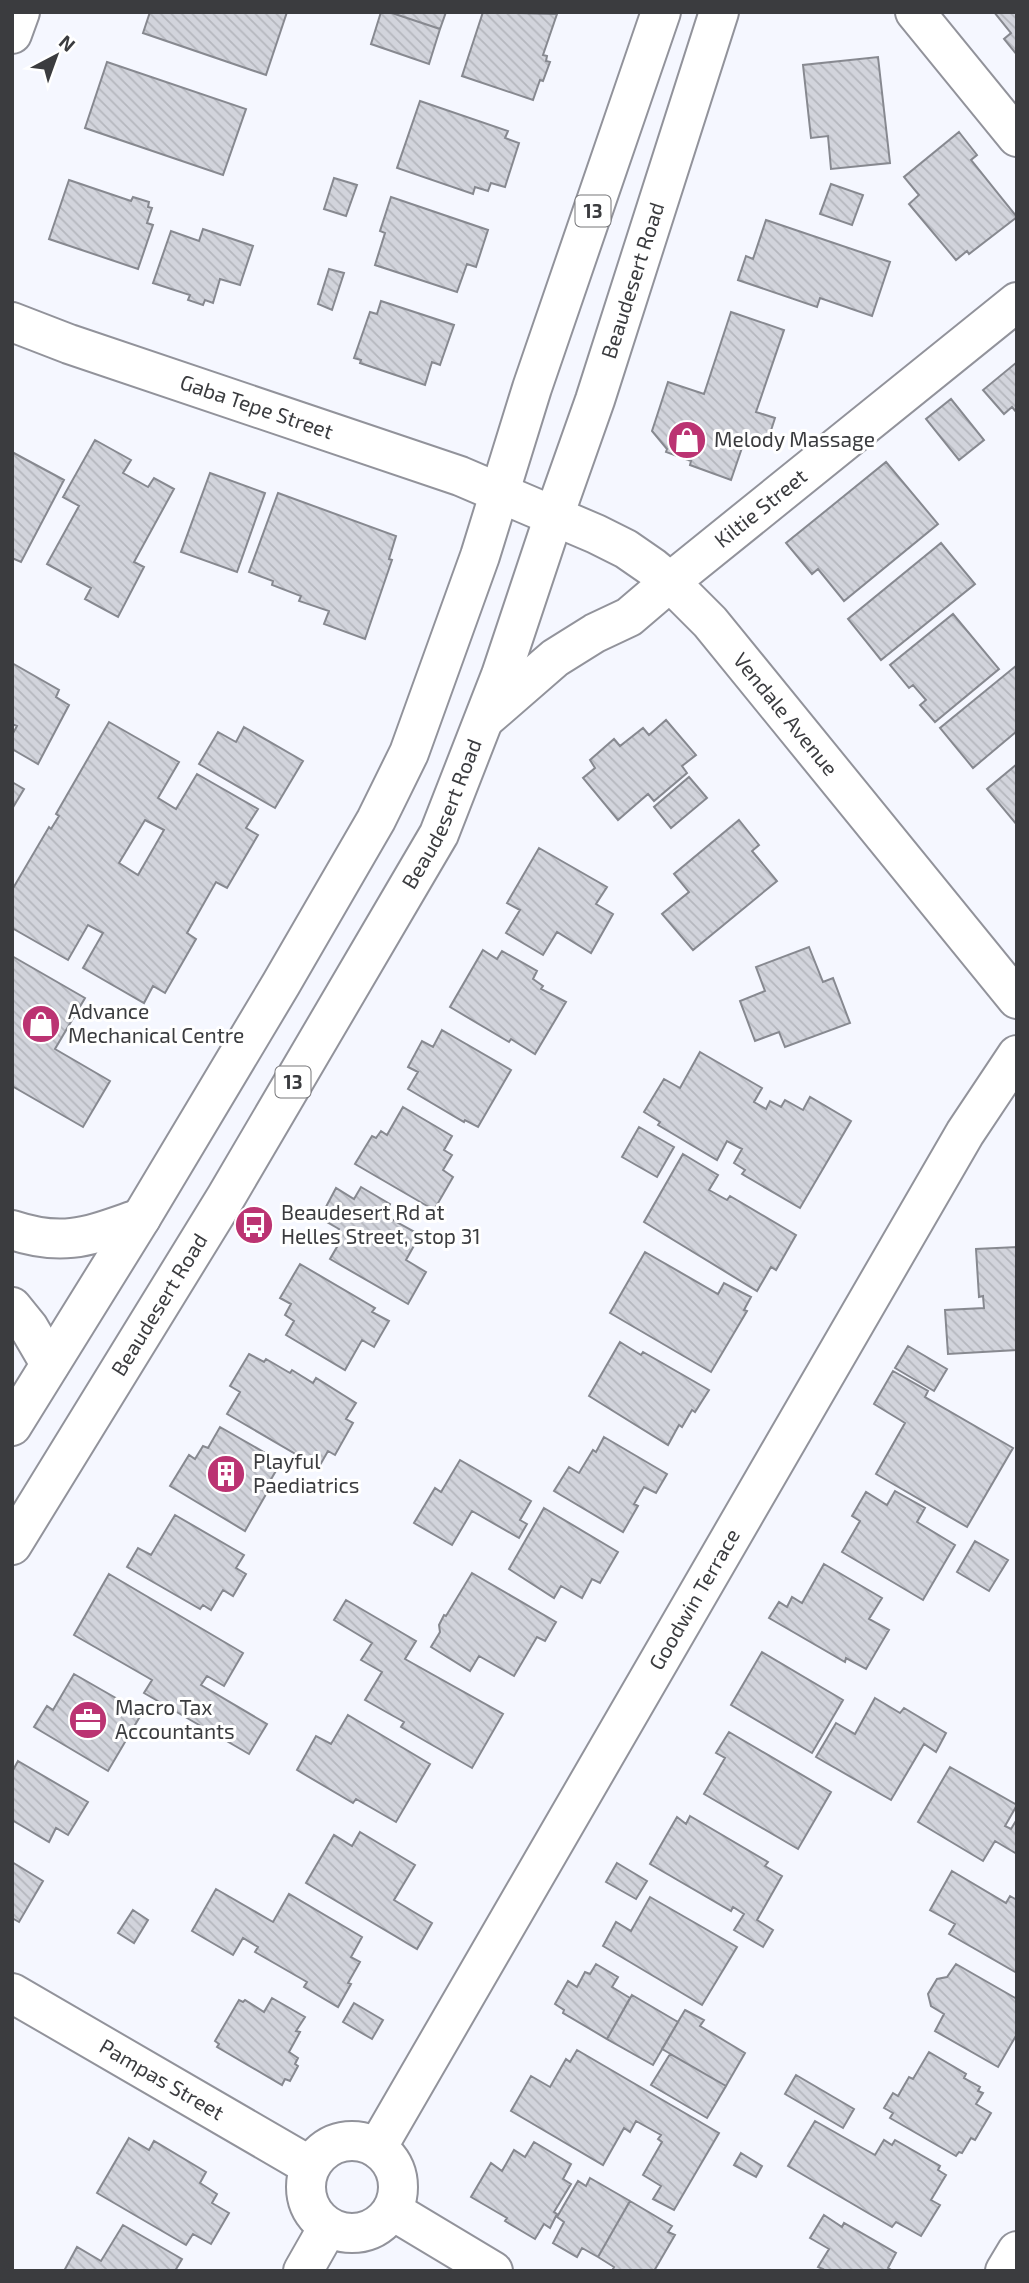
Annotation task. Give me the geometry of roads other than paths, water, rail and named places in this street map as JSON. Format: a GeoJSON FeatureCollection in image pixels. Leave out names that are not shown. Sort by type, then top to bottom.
{"type":"FeatureCollection","features":[{"type":"Feature","properties":{"kind":"main road"},"geometry":{"type":"LineString","coordinates":[[12,34],[20,12]]}},
{"type":"Feature","properties":{"kind":"main road","name":"13"},"geometry":{"type":"LineString","coordinates":[[12,1426],[141,1218],[376,820],[409,752],[476,566],[532,388],[662,12]]}},
{"type":"Feature","properties":{"kind":"main road","name":"Beaudesert Road"},"geometry":{"type":"LineString","coordinates":[[12,1545],[226,1197],[439,834],[501,675],[595,400],[719,12]]}},
{"type":"Feature","properties":{"kind":"main road"},"geometry":{"type":"LineString","coordinates":[[915,12],[1017,137]]}},
{"type":"Feature","properties":{"kind":"main road","name":"Kiltie Street"},"geometry":{"type":"LineString","coordinates":[[483,719],[555,658],[595,633],[629,617],[1017,302]]}},
{"type":"Feature","properties":{"kind":"main road","name":"Gaba Tepe Street"},"geometry":{"type":"LineString","coordinates":[[12,322],[69,344],[438,468],[500,493]]}},
{"type":"Feature","properties":{"kind":"main road","name":"Vendale Avenue"},"geometry":{"type":"LineString","coordinates":[[500,493],[626,549],[670,582],[710,622],[1017,999]]}},
{"type":"Feature","properties":{"kind":"main road","name":"Goodwin Terrace"},"geometry":{"type":"LineString","coordinates":[[377,2148],[965,1133],[1017,1055]]}},
{"type":"Feature","properties":{"kind":"main road"},"geometry":{"type":"LineString","coordinates":[[12,1230],[52,1239],[80,1238],[141,1218]]}},
{"type":"Feature","properties":{"kind":"main road"},"geometry":{"type":"LineString","coordinates":[[12,1307],[29,1328],[50,1364]]}},
{"type":"Feature","properties":{"kind":"main road","name":"Pampas Street"},"geometry":{"type":"LineString","coordinates":[[12,1993],[310,2166]]}},
{"type":"Feature","properties":{"kind":"main road"},"geometry":{"type":"LineString","coordinates":[[347,2141],[362,2142],[377,2148],[395,2169],[398,2183],[393,2211],[371,2230],[356,2234],[341,2233],[328,2227],[309,2207],[305,2193],[310,2166],[319,2153],[332,2145],[347,2141]]}},
{"type":"Feature","properties":{"kind":"main road"},"geometry":{"type":"LineString","coordinates":[[393,2211],[493,2271]]}},
{"type":"Feature","properties":{"kind":"main road"},"geometry":{"type":"LineString","coordinates":[[303,2271],[328,2227]]}},
{"type":"Feature","properties":{"kind":"main road"},"geometry":{"type":"LineString","coordinates":[[1005,2271],[1017,2251]]}},
{"type":"Feature","properties":{"kind":"place","name":"Melody Massage"},"geometry":{"type":"Point","coordinates":[687,440]}},
{"type":"Feature","properties":{"kind":"place","name":"Advance Mechanical Centre"},"geometry":{"type":"Point","coordinates":[41,1024]}},
{"type":"Feature","properties":{"kind":"place","name":"Beaudesert Rd at Helles Street, stop 31"},"geometry":{"type":"Point","coordinates":[254,1225]}},
{"type":"Feature","properties":{"kind":"place","name":"Playful Paediatrics"},"geometry":{"type":"Point","coordinates":[226,1474]}},
{"type":"Feature","properties":{"kind":"place","name":"Macro Tax Accountants"},"geometry":{"type":"Point","coordinates":[88,1720]}}]}
